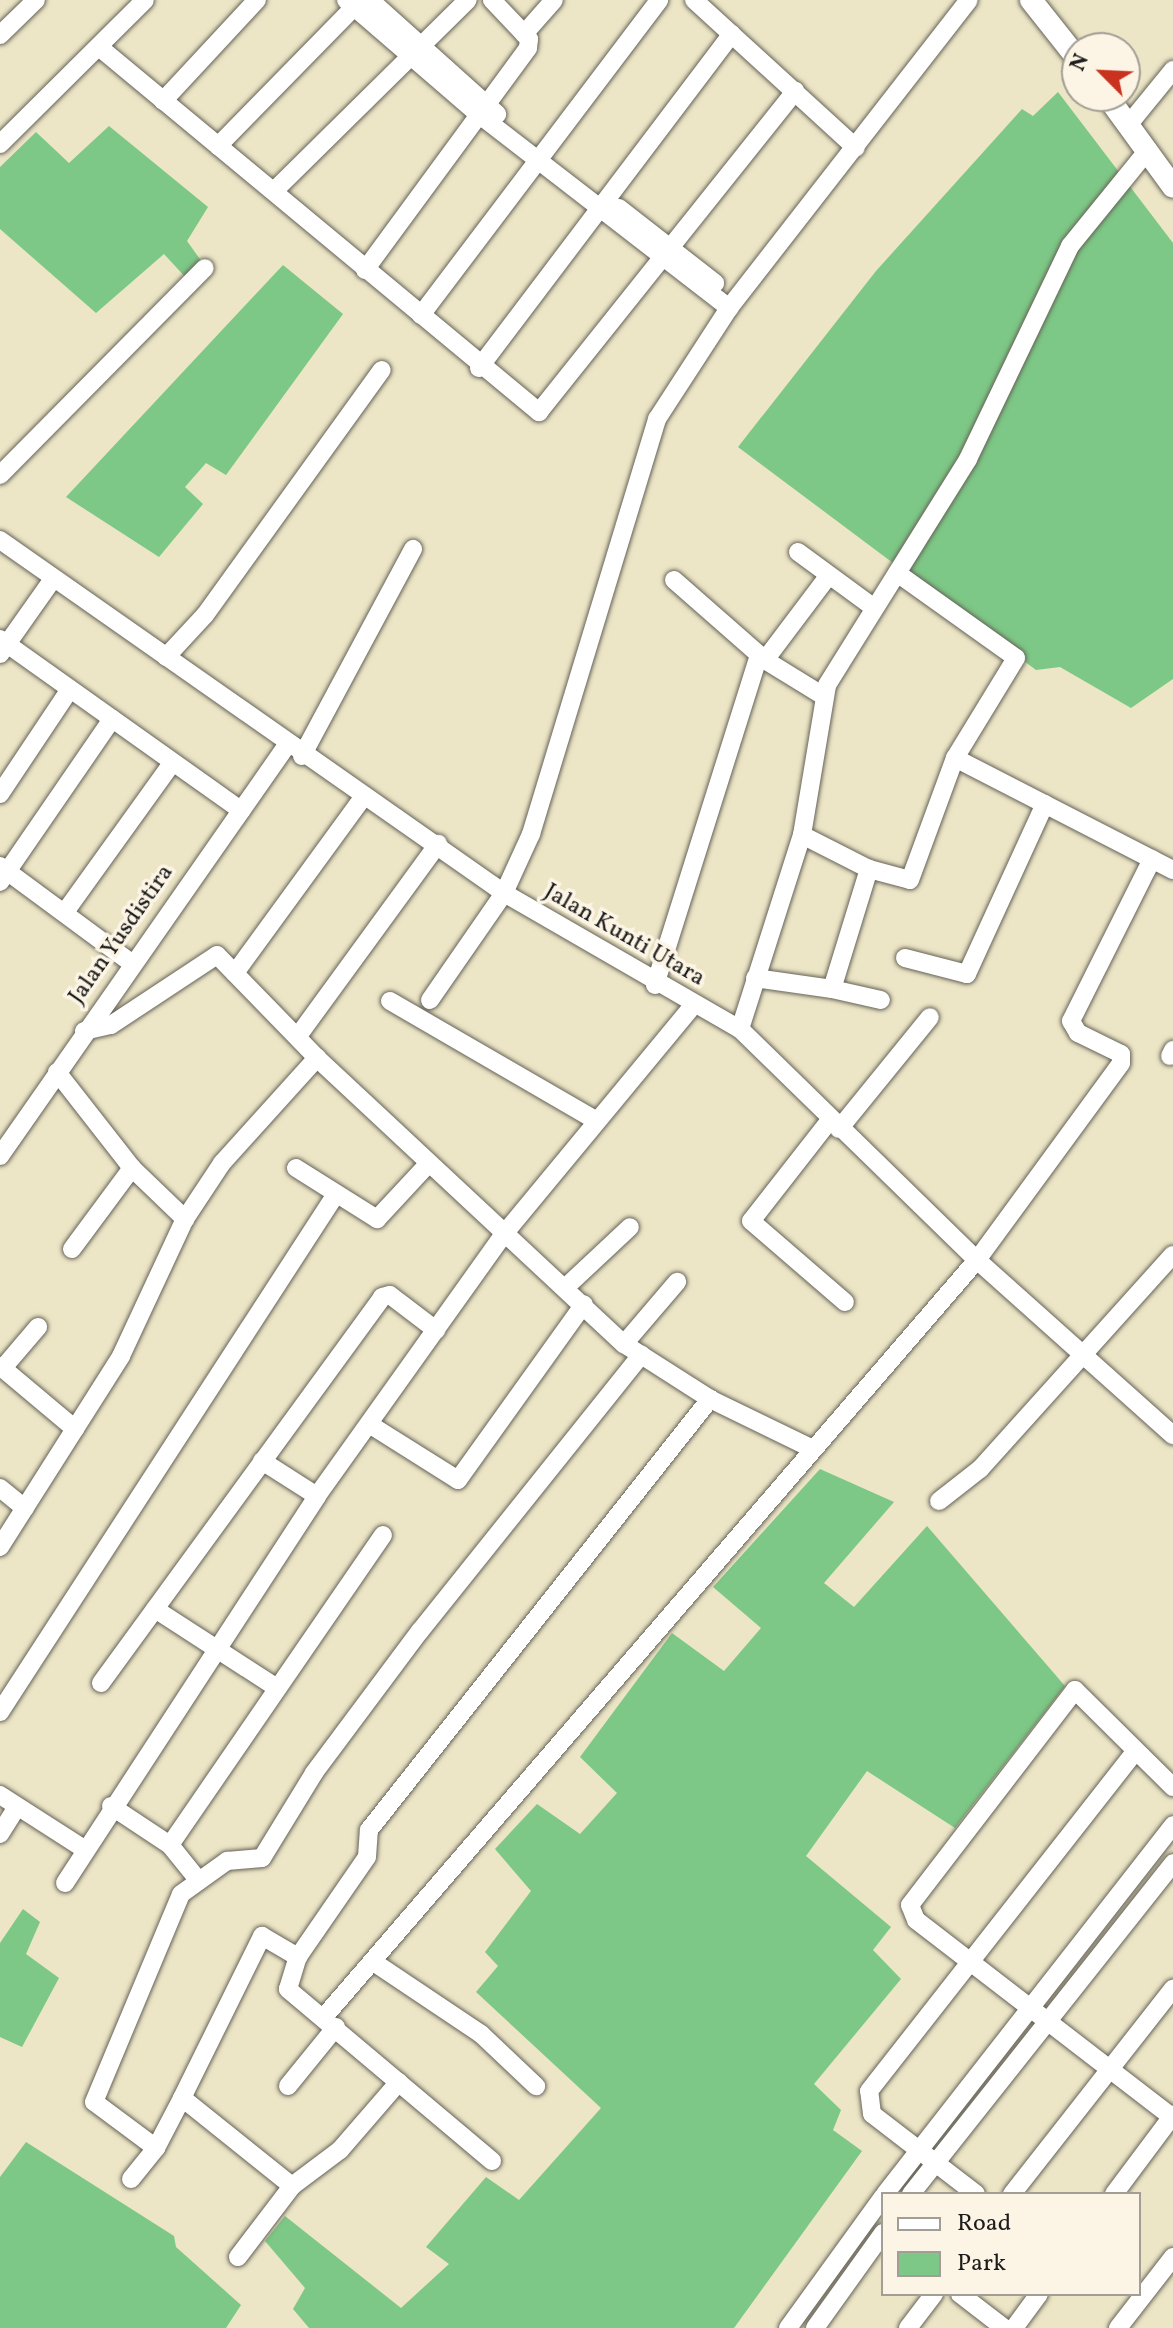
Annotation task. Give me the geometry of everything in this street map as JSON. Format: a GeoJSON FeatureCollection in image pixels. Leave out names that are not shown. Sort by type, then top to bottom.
{"type":"FeatureCollection","features":[{"type":"Feature","properties":{"kind":"street"},"geometry":{"type":"LineString","coordinates":[[0,35],[36,0]]}},
{"type":"Feature","properties":{"kind":"street"},"geometry":{"type":"LineString","coordinates":[[0,144],[145,0]]}},
{"type":"Feature","properties":{"kind":"street"},"geometry":{"type":"LineString","coordinates":[[163,101],[257,0]]}},
{"type":"Feature","properties":{"kind":"street"},"geometry":{"type":"LineString","coordinates":[[274,191],[417,54],[468,0]]}},
{"type":"Feature","properties":{"kind":"street"},"geometry":{"type":"LineString","coordinates":[[365,270],[480,108],[528,48],[524,34],[492,0]]}},
{"type":"Feature","properties":{"kind":"street"},"geometry":{"type":"LineString","coordinates":[[524,34],[554,0]]}},
{"type":"Feature","properties":{"kind":"street"},"geometry":{"type":"LineString","coordinates":[[421,315],[659,0]]}},
{"type":"Feature","properties":{"kind":"street"},"geometry":{"type":"LineString","coordinates":[[694,0],[856,148]]}},
{"type":"Feature","properties":{"kind":"street"},"geometry":{"type":"LineString","coordinates":[[430,1000],[504,893],[575,706],[647,442],[733,304],[969,0]]}},
{"type":"Feature","properties":{"kind":"street"},"geometry":{"type":"LineString","coordinates":[[1031,0],[1061,38]]}},
{"type":"Feature","properties":{"kind":"street"},"geometry":{"type":"LineString","coordinates":[[218,146],[357,2],[480,108],[733,304]]}},
{"type":"Feature","properties":{"kind":"street"},"geometry":{"type":"LineString","coordinates":[[479,368],[732,34]]}},
{"type":"Feature","properties":{"kind":"street"},"geometry":{"type":"LineString","coordinates":[[99,47],[535,412],[546,410],[665,251],[795,91]]}},
{"type":"Feature","properties":{"kind":"street"},"geometry":{"type":"LineString","coordinates":[[1129,124],[1173,70]]}},
{"type":"Feature","properties":{"kind":"street"},"geometry":{"type":"LineString","coordinates":[[1120,112],[1173,187]]}},
{"type":"Feature","properties":{"kind":"street"},"geometry":{"type":"LineString","coordinates":[[740,1029],[802,835],[822,695],[873,607],[968,459],[1070,246],[1148,150]]}},
{"type":"Feature","properties":{"kind":"street"},"geometry":{"type":"LineString","coordinates":[[0,475],[205,268]]}},
{"type":"Feature","properties":{"kind":"street"},"geometry":{"type":"LineString","coordinates":[[166,657],[205,615],[382,370]]}},
{"type":"Feature","properties":{"kind":"street","name":"Jalan Kunti Utara"},"geometry":{"type":"LineString","coordinates":[[0,540],[294,750],[438,844],[504,893],[655,985],[740,1029],[977,1260],[1079,1353],[1169,1424]]}},
{"type":"Feature","properties":{"kind":"street","name":"Jalan Yusdistira"},"geometry":{"type":"LineString","coordinates":[[0,1156],[130,962],[241,810],[294,750],[413,549]]}},
{"type":"Feature","properties":{"kind":"street"},"geometry":{"type":"LineString","coordinates":[[798,552],[873,607]]}},
{"type":"Feature","properties":{"kind":"street"},"geometry":{"type":"LineString","coordinates":[[802,835],[869,869],[906,880],[914,875],[955,758],[1016,658],[897,573]]}},
{"type":"Feature","properties":{"kind":"street"},"geometry":{"type":"LineString","coordinates":[[655,985],[762,658],[829,575]]}},
{"type":"Feature","properties":{"kind":"street"},"geometry":{"type":"LineString","coordinates":[[53,579],[3,646],[70,689],[241,810]]}},
{"type":"Feature","properties":{"kind":"street"},"geometry":{"type":"LineString","coordinates":[[674,580],[762,658],[822,695]]}},
{"type":"Feature","properties":{"kind":"street"},"geometry":{"type":"LineString","coordinates":[[0,794],[70,689]]}},
{"type":"Feature","properties":{"kind":"street"},"geometry":{"type":"LineString","coordinates":[[112,719],[3,873],[65,912],[130,962]]}},
{"type":"Feature","properties":{"kind":"street"},"geometry":{"type":"LineString","coordinates":[[955,758],[1173,870]]}},
{"type":"Feature","properties":{"kind":"street"},"geometry":{"type":"LineString","coordinates":[[65,912],[172,763]]}},
{"type":"Feature","properties":{"kind":"street"},"geometry":{"type":"LineString","coordinates":[[235,973],[364,796]]}},
{"type":"Feature","properties":{"kind":"street"},"geometry":{"type":"LineString","coordinates":[[905,958],[967,974],[1045,804]]}},
{"type":"Feature","properties":{"kind":"street"},"geometry":{"type":"LineString","coordinates":[[298,1036],[438,844]]}},
{"type":"Feature","properties":{"kind":"street"},"geometry":{"type":"LineString","coordinates":[[288,2086],[330,2022],[375,1963],[977,1260],[1122,1060],[1074,1031],[1071,1021],[1152,859]]}},
{"type":"Feature","properties":{"kind":"street"},"geometry":{"type":"LineString","coordinates":[[832,989],[869,869]]}},
{"type":"Feature","properties":{"kind":"street"},"geometry":{"type":"LineString","coordinates":[[84,1031],[120,1020],[212,955],[235,973],[317,1058],[504,1234],[567,1286],[624,1344],[710,1399],[813,1449]]}},
{"type":"Feature","properties":{"kind":"street"},"geometry":{"type":"LineString","coordinates":[[755,978],[832,989],[881,1000]]}},
{"type":"Feature","properties":{"kind":"street"},"geometry":{"type":"LineString","coordinates":[[390,1001],[597,1121]]}},
{"type":"Feature","properties":{"kind":"street"},"geometry":{"type":"LineString","coordinates":[[65,1883],[111,1806],[317,1496],[504,1234],[694,1004]]}},
{"type":"Feature","properties":{"kind":"street"},"geometry":{"type":"LineString","coordinates":[[845,1302],[751,1221],[930,1017]]}},
{"type":"Feature","properties":{"kind":"street"},"geometry":{"type":"LineString","coordinates":[[0,1547],[137,1326],[185,1219],[222,1163],[317,1058]]}},
{"type":"Feature","properties":{"kind":"street"},"geometry":{"type":"LineString","coordinates":[[57,1072],[132,1168],[185,1219]]}},
{"type":"Feature","properties":{"kind":"street"},"geometry":{"type":"LineString","coordinates":[[296,1168],[380,1218],[429,1163]]}},
{"type":"Feature","properties":{"kind":"street"},"geometry":{"type":"LineString","coordinates":[[72,1249],[132,1168]]}},
{"type":"Feature","properties":{"kind":"street"},"geometry":{"type":"LineString","coordinates":[[0,1712],[336,1194]]}},
{"type":"Feature","properties":{"kind":"street"},"geometry":{"type":"LineString","coordinates":[[567,1286],[630,1227]]}},
{"type":"Feature","properties":{"kind":"street"},"geometry":{"type":"LineString","coordinates":[[939,1501],[980,1469],[1079,1353],[1173,1255]]}},
{"type":"Feature","properties":{"kind":"street"},"geometry":{"type":"LineString","coordinates":[[624,1344],[677,1282]]}},
{"type":"Feature","properties":{"kind":"street"},"geometry":{"type":"LineString","coordinates":[[101,1683],[384,1294],[436,1330]]}},
{"type":"Feature","properties":{"kind":"street"},"geometry":{"type":"LineString","coordinates":[[369,1424],[458,1480],[584,1304]]}},
{"type":"Feature","properties":{"kind":"street"},"geometry":{"type":"LineString","coordinates":[[38,1327],[2,1367],[75,1429]]}},
{"type":"Feature","properties":{"kind":"street"},"geometry":{"type":"LineString","coordinates":[[156,2148],[94,2102],[181,1894],[227,1861],[252,1863],[264,1855],[314,1773],[420,1631],[641,1355]]}},
{"type":"Feature","properties":{"kind":"street"},"geometry":{"type":"LineString","coordinates":[[492,2161],[288,1989],[298,1957],[367,1857],[369,1830],[710,1399]]}},
{"type":"Feature","properties":{"kind":"street"},"geometry":{"type":"LineString","coordinates":[[262,1461],[317,1496]]}},
{"type":"Feature","properties":{"kind":"street"},"geometry":{"type":"LineString","coordinates":[[0,1488],[25,1508]]}},
{"type":"Feature","properties":{"kind":"street"},"geometry":{"type":"LineString","coordinates":[[170,1845],[383,1535]]}},
{"type":"Feature","properties":{"kind":"street"},"geometry":{"type":"LineString","coordinates":[[155,1609],[277,1688]]}},
{"type":"Feature","properties":{"kind":"street"},"geometry":{"type":"LineString","coordinates":[[1116,2192],[1173,2117],[916,1920],[911,1902],[1075,1690],[1173,1787]]}},
{"type":"Feature","properties":{"kind":"street"},"geometry":{"type":"LineString","coordinates":[[973,2192],[872,2114],[869,2091],[967,1960],[1136,1751]]}},
{"type":"Feature","properties":{"kind":"street"},"geometry":{"type":"LineString","coordinates":[[0,1795],[84,1849]]}},
{"type":"Feature","properties":{"kind":"street"},"geometry":{"type":"LineString","coordinates":[[111,1806],[170,1845],[199,1881]]}},
{"type":"Feature","properties":{"kind":"street"},"geometry":{"type":"LineString","coordinates":[[0,1834],[17,1807]]}},
{"type":"Feature","properties":{"kind":"street"},"geometry":{"type":"LineString","coordinates":[[888,2192],[927,2156],[1039,2013],[1173,1825]]}},
{"type":"Feature","properties":{"kind":"street"},"geometry":{"type":"LineString","coordinates":[[1039,2013],[1173,1863]]}},
{"type":"Feature","properties":{"kind":"street"},"geometry":{"type":"LineString","coordinates":[[131,2179],[156,2148],[262,1936],[298,1957]]}},
{"type":"Feature","properties":{"kind":"street"},"geometry":{"type":"LineString","coordinates":[[375,1963],[481,2034],[536,2086]]}},
{"type":"Feature","properties":{"kind":"street"},"geometry":{"type":"LineString","coordinates":[[1014,2192],[1173,1989]]}},
{"type":"Feature","properties":{"kind":"street"},"geometry":{"type":"LineString","coordinates":[[238,2257],[292,2186],[340,2150],[399,2082]]}},
{"type":"Feature","properties":{"kind":"street"},"geometry":{"type":"LineString","coordinates":[[182,2098],[292,2186]]}},
{"type":"Feature","properties":{"kind":"street"},"geometry":{"type":"LineString","coordinates":[[912,2192],[927,2156]]}},
{"type":"Feature","properties":{"kind":"street"},"geometry":{"type":"LineString","coordinates":[[788,2328],[881,2200]]}},
{"type":"Feature","properties":{"kind":"street"},"geometry":{"type":"LineString","coordinates":[[868,2217],[881,2229]]}},
{"type":"Feature","properties":{"kind":"street"},"geometry":{"type":"LineString","coordinates":[[815,2328],[881,2234]]}},
{"type":"Feature","properties":{"kind":"street"},"geometry":{"type":"LineString","coordinates":[[1118,2328],[1173,2257]]}},
{"type":"Feature","properties":{"kind":"street"},"geometry":{"type":"LineString","coordinates":[[908,2328],[932,2296]]}},
{"type":"Feature","properties":{"kind":"street"},"geometry":{"type":"LineString","coordinates":[[963,2296],[1004,2328]]}},
{"type":"Feature","properties":{"kind":"street"},"geometry":{"type":"LineString","coordinates":[[1014,2328],[1038,2296]]}},
{"type":"Feature","properties":{"kind":"green space"},"geometry":{"type":"Polygon","coordinates":[[[1058,92],[1061,112],[1073,112],[1173,243],[1173,679],[1131,708],[1060,667],[1036,670],[738,447],[876,271],[1022,109],[1033,116],[1058,92]]]}},
{"type":"Feature","properties":{"kind":"green space"},"geometry":{"type":"Polygon","coordinates":[[[109,126],[208,207],[187,241],[202,262],[187,279],[164,254],[96,313],[0,229],[0,167],[36,132],[69,163],[109,126]]]}},
{"type":"Feature","properties":{"kind":"green space"},"geometry":{"type":"Polygon","coordinates":[[[283,265],[343,314],[226,475],[206,463],[185,487],[203,504],[159,557],[66,497],[283,265]]]}},
{"type":"Feature","properties":{"kind":"green space"},"geometry":{"type":"Polygon","coordinates":[[[820,1469],[894,1502],[824,1583],[854,1607],[927,1526],[1065,1686],[955,1828],[867,1771],[806,1856],[891,1927],[873,1950],[901,1979],[814,2084],[841,2110],[833,2130],[862,2151],[734,2328],[309,2328],[293,2309],[305,2288],[265,2241],[285,2216],[401,2308],[449,2264],[426,2247],[486,2177],[519,2200],[601,2108],[476,1992],[498,1966],[485,1952],[531,1891],[495,1849],[537,1804],[580,1834],[617,1793],[580,1757],[672,1633],[724,1671],[761,1628],[713,1587],[820,1469]]]}},
{"type":"Feature","properties":{"kind":"green space"},"geometry":{"type":"Polygon","coordinates":[[[23,1909],[40,1922],[26,1954],[59,1978],[22,2047],[0,2037],[0,1943],[23,1909]]]}},
{"type":"Feature","properties":{"kind":"green space"},"geometry":{"type":"Polygon","coordinates":[[[26,2142],[174,2236],[176,2247],[241,2305],[226,2328],[0,2328],[0,2177],[26,2142]]]}}]}
